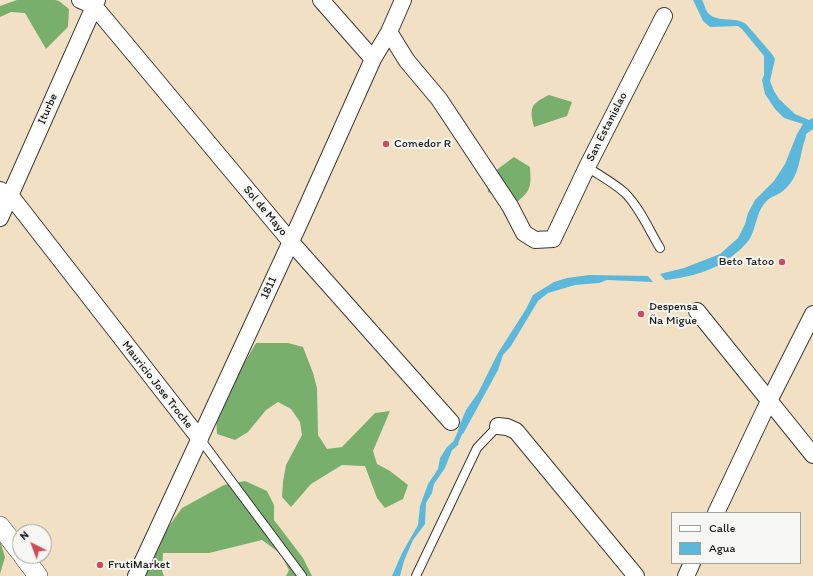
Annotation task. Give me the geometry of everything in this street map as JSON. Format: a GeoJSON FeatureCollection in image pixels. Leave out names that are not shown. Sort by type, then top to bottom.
{"type":"FeatureCollection","features":[{"type":"Feature","properties":{"kind":"street"},"geometry":{"type":"LineString","coordinates":[[321,0],[373,59]]}},
{"type":"Feature","properties":{"kind":"street","name":"1811"},"geometry":{"type":"LineString","coordinates":[[136,576],[291,242],[373,59],[389,32],[403,0]]}},
{"type":"Feature","properties":{"kind":"street","name":"Iturbe"},"geometry":{"type":"LineString","coordinates":[[0,218],[5,193],[90,2]]}},
{"type":"Feature","properties":{"kind":"street","name":"Sol de Mayo"},"geometry":{"type":"LineString","coordinates":[[90,2],[291,242],[451,422]]}},
{"type":"Feature","properties":{"kind":"street","name":"San Estanislao"},"geometry":{"type":"LineString","coordinates":[[389,32],[407,61],[439,99],[510,206],[524,233],[536,240],[553,239],[587,167],[664,16]]}},
{"type":"Feature","properties":{"kind":"street","name":"Mauricio Jose Troche"},"geometry":{"type":"LineString","coordinates":[[5,193],[200,439]]}},
{"type":"Feature","properties":{"kind":"street"},"geometry":{"type":"LineString","coordinates":[[697,311],[813,455]]}},
{"type":"Feature","properties":{"kind":"street"},"geometry":{"type":"LineString","coordinates":[[716,512],[769,401],[813,314]]}},
{"type":"Feature","properties":{"kind":"street"},"geometry":{"type":"LineString","coordinates":[[498,426],[516,431],[636,576]]}},
{"type":"Feature","properties":{"kind":"street"},"geometry":{"type":"LineString","coordinates":[[0,526],[12,542]]}},
{"type":"Feature","properties":{"kind":"street"},"geometry":{"type":"LineString","coordinates":[[29,564],[38,576]]}},
{"type":"Feature","properties":{"kind":"street"},"geometry":{"type":"LineString","coordinates":[[686,576],[692,564]]}},
{"type":"Feature","properties":{"kind":"lane"},"geometry":{"type":"LineString","coordinates":[[587,167],[616,186],[625,194],[635,206],[660,248]]}},
{"type":"Feature","properties":{"kind":"lane"},"geometry":{"type":"LineString","coordinates":[[416,576],[477,448],[498,426]]}},
{"type":"Feature","properties":{"kind":"lane","name":"Mauricio Jose Troche"},"geometry":{"type":"LineString","coordinates":[[200,439],[302,576]]}},
{"type":"Feature","properties":{"kind":"green space"},"geometry":{"type":"Polygon","coordinates":[[[17,0],[59,1],[69,9],[68,27],[46,49],[25,13],[11,12],[0,17],[0,6],[17,0]]]}},
{"type":"Feature","properties":{"kind":"green space"},"geometry":{"type":"Polygon","coordinates":[[[549,95],[572,102],[567,116],[534,127],[532,115],[533,107],[538,101],[549,95]]]}},
{"type":"Feature","properties":{"kind":"green space"},"geometry":{"type":"Polygon","coordinates":[[[514,157],[530,167],[530,187],[526,194],[517,202],[488,192],[487,177],[514,157]]]}},
{"type":"Feature","properties":{"kind":"green space"},"geometry":{"type":"Polygon","coordinates":[[[256,343],[288,343],[303,347],[317,388],[318,435],[327,449],[342,447],[375,413],[390,411],[373,451],[377,464],[390,471],[408,485],[403,499],[385,508],[377,498],[365,466],[342,465],[311,484],[291,507],[282,497],[283,482],[286,465],[302,435],[300,422],[291,409],[278,402],[266,410],[248,432],[235,440],[217,434],[216,417],[220,404],[256,343]]]}},
{"type":"Feature","properties":{"kind":"green space"},"geometry":{"type":"Polygon","coordinates":[[[245,481],[267,491],[274,505],[274,520],[303,558],[312,576],[286,576],[289,570],[281,554],[262,540],[209,553],[163,553],[162,571],[164,576],[143,576],[159,540],[182,508],[224,485],[245,481]]]}},
{"type":"Feature","properties":{"kind":"green space"},"geometry":{"type":"Polygon","coordinates":[[[0,541],[5,557],[0,574],[0,541]]]}},
{"type":"Feature","properties":{"kind":"water"},"geometry":{"type":"Polygon","coordinates":[[[693,0],[702,0],[709,14],[713,17],[737,20],[746,24],[775,59],[770,81],[779,99],[795,114],[809,120],[813,118],[813,129],[806,134],[797,170],[789,185],[782,192],[769,199],[764,204],[759,212],[749,240],[738,252],[711,269],[693,275],[665,280],[660,274],[684,268],[720,254],[738,238],[755,200],[774,181],[785,164],[797,134],[803,124],[784,118],[775,109],[765,94],[762,80],[764,75],[764,56],[742,29],[738,26],[710,27],[703,21],[693,0]]]}},
{"type":"Feature","properties":{"kind":"water"},"geometry":{"type":"Polygon","coordinates":[[[589,275],[648,276],[653,282],[607,280],[599,283],[575,285],[548,293],[538,301],[511,346],[503,355],[498,370],[463,434],[458,431],[466,410],[478,393],[498,353],[526,309],[533,295],[554,282],[567,278],[589,275]]]}},
{"type":"Feature","properties":{"kind":"water"},"geometry":{"type":"Polygon","coordinates":[[[454,441],[459,444],[452,450],[445,468],[434,484],[432,493],[426,503],[425,524],[413,540],[404,561],[400,576],[392,576],[402,553],[418,525],[420,506],[428,484],[438,469],[440,458],[447,447],[454,441]]]}},
{"type":"Feature","properties":{"kind":"waterway"},"geometry":{"type":"LineString","coordinates":[[452,447],[455,444],[463,426]]}},
{"type":"Feature","properties":{"kind":"place","name":"Comedor R"},"geometry":{"type":"Point","coordinates":[386,144]}},
{"type":"Feature","properties":{"kind":"place","name":"Beto Tatoo"},"geometry":{"type":"Point","coordinates":[782,262]}},
{"type":"Feature","properties":{"kind":"place","name":"Despensa Ña Migue"},"geometry":{"type":"Point","coordinates":[641,314]}},
{"type":"Feature","properties":{"kind":"place","name":"FrutiMarket"},"geometry":{"type":"Point","coordinates":[100,565]}}]}
